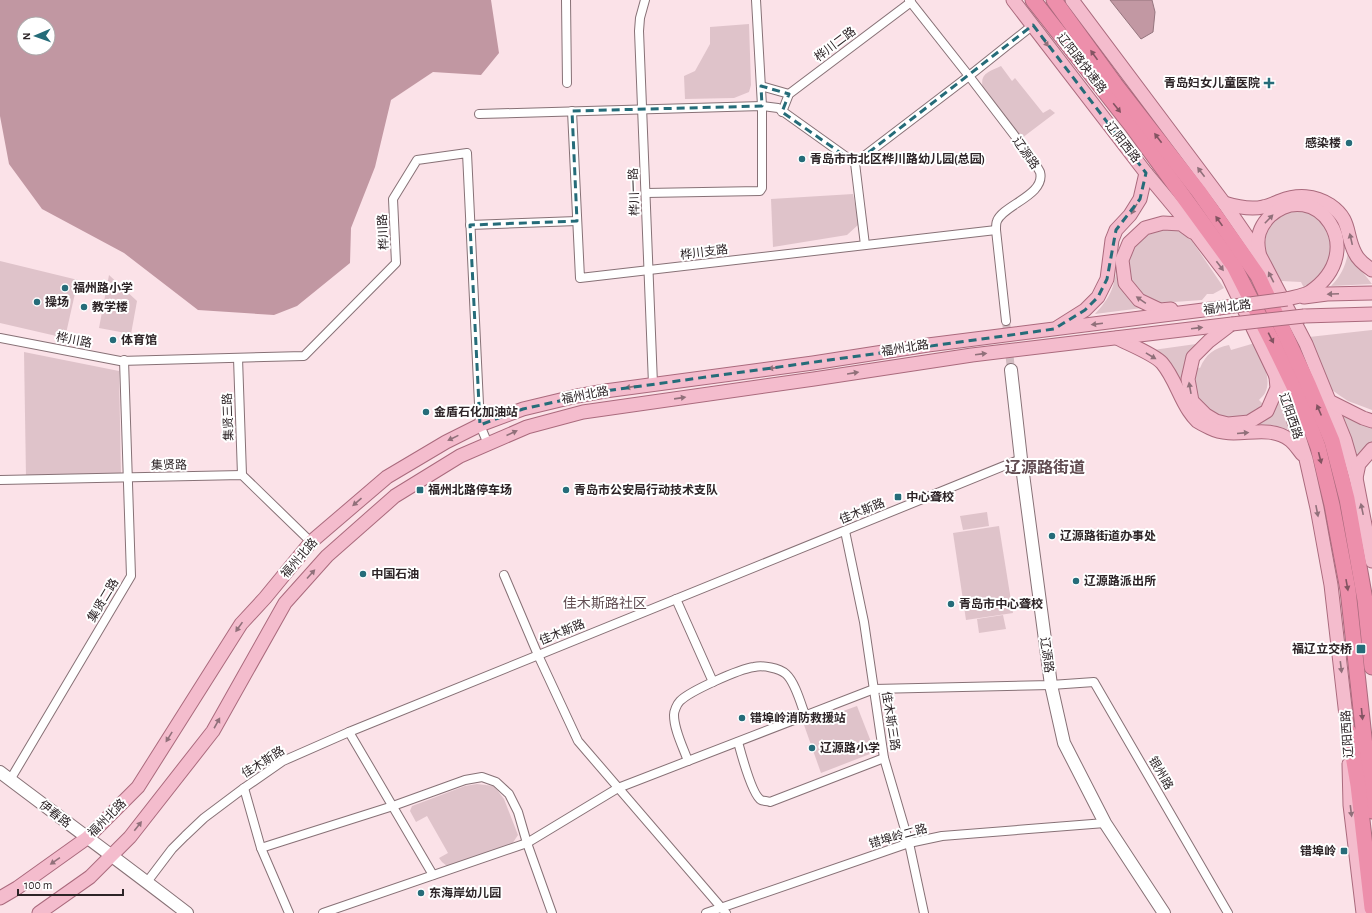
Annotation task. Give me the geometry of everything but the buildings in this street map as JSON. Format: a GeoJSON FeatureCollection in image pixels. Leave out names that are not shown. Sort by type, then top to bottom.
{"type":"FeatureCollection","features":[{"type":"Feature","properties":{"kind":"highway","name":"辽阳路快速路"},"geometry":{"type":"LineString","coordinates":[[1032,0],[1138,123]]}},
{"type":"Feature","properties":{"kind":"highway","name":"辽阳路快速路"},"geometry":{"type":"LineString","coordinates":[[1054,0],[1115,84],[1138,123]]}},
{"type":"Feature","properties":{"kind":"highway"},"geometry":{"type":"LineString","coordinates":[[1138,123],[1199,192],[1258,276],[1308,384],[1332,440],[1347,499],[1365,600],[1372,667]]}},
{"type":"Feature","properties":{"kind":"highway","name":"辽阳西路"},"geometry":{"type":"LineString","coordinates":[[1138,123],[1234,266],[1300,399],[1318,447],[1332,505],[1348,590],[1372,811]]}},
{"type":"Feature","properties":{"kind":"highway"},"geometry":{"type":"LineString","coordinates":[[1349,732],[1358,785],[1372,908]]}},
{"type":"Feature","properties":{"kind":"main road","name":"辽阳西路"},"geometry":{"type":"LineString","coordinates":[[1013,0],[1146,173],[1197,235],[1228,276],[1286,397],[1306,459],[1317,508],[1331,585],[1349,732],[1350,805],[1363,913]]}},
{"type":"Feature","properties":{"kind":"main road"},"geometry":{"type":"LineString","coordinates":[[1072,0],[1224,203],[1259,254],[1306,344],[1345,440],[1356,478],[1372,561]]}},
{"type":"Feature","properties":{"kind":"main road"},"geometry":{"type":"LineString","coordinates":[[1054,329],[1085,310],[1098,297],[1107,279],[1112,240],[1116,230],[1130,215],[1140,199],[1146,173]]}},
{"type":"Feature","properties":{"kind":"main road"},"geometry":{"type":"LineString","coordinates":[[1224,203],[1235,207],[1255,208],[1264,207],[1290,198],[1304,196],[1318,199],[1329,205],[1341,216],[1348,229],[1355,254],[1372,270]]}},
{"type":"Feature","properties":{"kind":"main road"},"geometry":{"type":"LineString","coordinates":[[1259,254],[1257,235],[1270,217],[1284,207],[1297,204],[1316,209],[1329,218],[1336,227],[1342,243],[1342,251],[1340,260],[1335,270],[1329,278],[1309,293],[1287,299]]}},
{"type":"Feature","properties":{"kind":"main road"},"geometry":{"type":"LineString","coordinates":[[1197,235],[1181,224],[1163,223],[1145,228],[1128,243],[1122,260],[1125,283],[1139,300],[1160,310],[1219,308]]}},
{"type":"Feature","properties":{"kind":"main road","name":"福州北路"},"geometry":{"type":"LineString","coordinates":[[0,898],[17,888],[87,838],[138,787],[241,624],[265,598],[311,542],[387,477],[446,442],[480,425],[523,409],[577,396],[653,384],[813,363],[928,345],[1287,299],[1327,294],[1372,293]]}},
{"type":"Feature","properties":{"kind":"main road","name":"福州北路"},"geometry":{"type":"LineString","coordinates":[[39,913],[90,877],[130,837],[213,731],[285,603],[327,556],[394,496],[460,456],[527,427],[583,412],[972,355],[1304,316],[1372,314]]}},
{"type":"Feature","properties":{"kind":"main road"},"geometry":{"type":"LineString","coordinates":[[1232,324],[1209,340],[1193,357],[1188,379],[1192,401],[1206,415],[1216,421],[1228,424],[1250,422],[1267,411],[1277,388],[1275,375]]}},
{"type":"Feature","properties":{"kind":"main road"},"geometry":{"type":"LineString","coordinates":[[1117,338],[1161,362],[1172,378],[1182,401],[1196,420],[1211,429],[1227,434],[1274,432],[1291,441],[1306,459]]}},
{"type":"Feature","properties":{"kind":"main road"},"geometry":{"type":"LineString","coordinates":[[1329,402],[1372,421]]}},
{"type":"Feature","properties":{"kind":"main road"},"geometry":{"type":"LineString","coordinates":[[1356,478],[1359,464],[1372,449]]}},
{"type":"Feature","properties":{"kind":"street"},"geometry":{"type":"LineString","coordinates":[[566,0],[567,83]]}},
{"type":"Feature","properties":{"kind":"street","name":"桦川一路"},"geometry":{"type":"LineString","coordinates":[[645,0],[640,18],[639,31],[653,384]]}},
{"type":"Feature","properties":{"kind":"street"},"geometry":{"type":"LineString","coordinates":[[646,193],[760,190],[762,188],[762,106],[756,0]]}},
{"type":"Feature","properties":{"kind":"street","name":"辽源路"},"geometry":{"type":"LineString","coordinates":[[910,1],[1034,161],[1040,173],[1035,190],[1008,209],[997,220],[996,230]]}},
{"type":"Feature","properties":{"kind":"street","name":"桦川二路"},"geometry":{"type":"LineString","coordinates":[[789,94],[910,1]]}},
{"type":"Feature","properties":{"kind":"street"},"geometry":{"type":"LineString","coordinates":[[855,163],[1033,25]]}},
{"type":"Feature","properties":{"kind":"street"},"geometry":{"type":"LineString","coordinates":[[761,86],[789,94],[782,112]]}},
{"type":"Feature","properties":{"kind":"street"},"geometry":{"type":"LineString","coordinates":[[479,114],[762,106],[778,108],[855,163],[865,245]]}},
{"type":"Feature","properties":{"kind":"street","name":"桦川支路"},"geometry":{"type":"LineString","coordinates":[[572,111],[580,278],[996,230]]}},
{"type":"Feature","properties":{"kind":"street","name":"桦川路"},"geometry":{"type":"LineString","coordinates":[[0,338],[120,361],[304,356],[396,263],[393,199],[417,160],[467,153],[480,425],[488,444]]}},
{"type":"Feature","properties":{"kind":"street"},"geometry":{"type":"LineString","coordinates":[[470,225],[577,221]]}},
{"type":"Feature","properties":{"kind":"street"},"geometry":{"type":"LineString","coordinates":[[996,230],[1006,321]]}},
{"type":"Feature","properties":{"kind":"street","name":"集贤三路"},"geometry":{"type":"LineString","coordinates":[[238,358],[242,475]]}},
{"type":"Feature","properties":{"kind":"street","name":"集贤二路"},"geometry":{"type":"LineString","coordinates":[[10,780],[131,576],[124,360]]}},
{"type":"Feature","properties":{"kind":"street","name":"辽源路"},"geometry":{"type":"LineString","coordinates":[[1011,370],[1021,459],[1051,685],[1064,744],[1105,824],[1164,913]]}},
{"type":"Feature","properties":{"kind":"street","name":"佳木斯路"},"geometry":{"type":"LineString","coordinates":[[147,882],[172,849],[204,818],[244,788],[283,762],[349,732],[1021,459]]}},
{"type":"Feature","properties":{"kind":"street"},"geometry":{"type":"LineString","coordinates":[[242,475],[311,542]]}},
{"type":"Feature","properties":{"kind":"street","name":"集贤路"},"geometry":{"type":"LineString","coordinates":[[0,480],[242,475]]}},
{"type":"Feature","properties":{"kind":"street","name":"佳木斯三路"},"geometry":{"type":"LineString","coordinates":[[845,531],[864,622],[884,758],[909,843],[924,913]]}},
{"type":"Feature","properties":{"kind":"street"},"geometry":{"type":"LineString","coordinates":[[504,575],[538,655],[578,741],[724,910]]}},
{"type":"Feature","properties":{"kind":"street"},"geometry":{"type":"LineString","coordinates":[[676,599],[713,682]]}},
{"type":"Feature","properties":{"kind":"street"},"geometry":{"type":"LineString","coordinates":[[688,761],[677,731],[674,714],[678,702],[689,693],[713,682],[754,667],[776,669],[786,674],[792,682],[805,715]]}},
{"type":"Feature","properties":{"kind":"street","name":"银州路"},"geometry":{"type":"LineString","coordinates":[[1051,685],[1094,682],[1228,913]]}},
{"type":"Feature","properties":{"kind":"street"},"geometry":{"type":"LineString","coordinates":[[324,913],[527,843],[618,788],[874,689],[1051,685]]}},
{"type":"Feature","properties":{"kind":"street"},"geometry":{"type":"LineString","coordinates":[[349,732],[433,875]]}},
{"type":"Feature","properties":{"kind":"street"},"geometry":{"type":"LineString","coordinates":[[738,742],[752,786],[757,796],[761,800],[770,802],[884,758]]}},
{"type":"Feature","properties":{"kind":"street","name":"伊春路"},"geometry":{"type":"LineString","coordinates":[[0,772],[187,913]]}},
{"type":"Feature","properties":{"kind":"street"},"geometry":{"type":"LineString","coordinates":[[261,848],[393,806],[465,780],[482,777],[496,782],[508,794],[518,812],[527,843],[552,913]]}},
{"type":"Feature","properties":{"kind":"street"},"geometry":{"type":"LineString","coordinates":[[244,788],[261,848],[289,913]]}},
{"type":"Feature","properties":{"kind":"street","name":"错埠岭二路"},"geometry":{"type":"LineString","coordinates":[[706,913],[724,910],[909,843],[942,836],[1105,824]]}},
{"type":"Feature","properties":{"kind":"highlighted area"},"geometry":{"type":"Polygon","coordinates":[[[1033,25],[1146,173],[1140,199],[1116,230],[1107,279],[1098,297],[1085,310],[1054,329],[605,391],[523,409],[480,425],[470,225],[577,221],[572,111],[762,106],[761,86],[789,94],[782,112],[855,163],[1033,25]]]}},
{"type":"Feature","properties":{"kind":"shaded area"},"geometry":{"type":"Polygon","coordinates":[[[0,0],[491,0],[499,53],[481,75],[433,72],[391,100],[375,167],[351,228],[350,263],[297,306],[274,315],[198,310],[124,253],[42,209],[9,164],[0,116],[0,0]]]}},
{"type":"Feature","properties":{"kind":"shaded area"},"geometry":{"type":"Polygon","coordinates":[[[1110,0],[1152,0],[1155,12],[1153,32],[1141,39],[1110,0]]]}},
{"type":"Feature","properties":{"kind":"shaded area"},"geometry":{"type":"Polygon","coordinates":[[[749,24],[751,85],[749,92],[734,98],[685,99],[684,76],[695,71],[710,44],[710,27],[749,24]]]}},
{"type":"Feature","properties":{"kind":"shaded area"},"geometry":{"type":"Polygon","coordinates":[[[1001,66],[1012,81],[1015,78],[1043,113],[1050,109],[1055,113],[1022,138],[983,89],[982,80],[984,76],[1001,66]]]}},
{"type":"Feature","properties":{"kind":"shaded area"},"geometry":{"type":"Polygon","coordinates":[[[853,194],[859,224],[847,235],[773,247],[771,199],[853,194]]]}},
{"type":"Feature","properties":{"kind":"shaded area"},"geometry":{"type":"Polygon","coordinates":[[[1290,209],[1314,211],[1338,240],[1320,282],[1304,288],[1301,282],[1281,281],[1262,249],[1262,234],[1269,222],[1290,209]]]}},
{"type":"Feature","properties":{"kind":"shaded area"},"geometry":{"type":"Polygon","coordinates":[[[1163,227],[1178,228],[1188,235],[1224,288],[1213,294],[1207,294],[1202,300],[1160,303],[1143,296],[1130,281],[1128,259],[1133,246],[1147,233],[1163,227]]]}},
{"type":"Feature","properties":{"kind":"shaded area"},"geometry":{"type":"Polygon","coordinates":[[[1349,246],[1357,265],[1372,284],[1331,286],[1338,278],[1343,268],[1347,258],[1349,246]]]}},
{"type":"Feature","properties":{"kind":"shaded area","name":"操场"},"geometry":{"type":"Polygon","coordinates":[[[0,261],[78,280],[65,338],[0,323],[0,261]]]}},
{"type":"Feature","properties":{"kind":"shaded area"},"geometry":{"type":"Polygon","coordinates":[[[1117,267],[1142,308],[1095,314],[1108,298],[1117,267]]]}},
{"type":"Feature","properties":{"kind":"shaded area","name":"操场"},"geometry":{"type":"Polygon","coordinates":[[[109,275],[137,301],[131,334],[99,328],[109,275]]]}},
{"type":"Feature","properties":{"kind":"shaded area"},"geometry":{"type":"Polygon","coordinates":[[[1372,330],[1372,410],[1348,401],[1328,387],[1309,337],[1372,330]]]}},
{"type":"Feature","properties":{"kind":"shaded area"},"geometry":{"type":"Polygon","coordinates":[[[1255,343],[1267,374],[1268,381],[1265,394],[1259,400],[1265,406],[1246,417],[1234,419],[1213,415],[1200,400],[1196,391],[1196,367],[1200,368],[1208,355],[1219,348],[1229,345],[1231,350],[1255,343]]]}},
{"type":"Feature","properties":{"kind":"shaded area"},"geometry":{"type":"Polygon","coordinates":[[[1196,344],[1184,364],[1182,388],[1153,350],[1196,344]]]}},
{"type":"Feature","properties":{"kind":"shaded area"},"geometry":{"type":"Polygon","coordinates":[[[24,352],[119,371],[121,474],[26,477],[24,352]]]}},
{"type":"Feature","properties":{"kind":"shaded area"},"geometry":{"type":"Polygon","coordinates":[[[1279,398],[1289,427],[1286,430],[1273,425],[1258,424],[1279,398]]]}},
{"type":"Feature","properties":{"kind":"shaded area"},"geometry":{"type":"Polygon","coordinates":[[[1341,410],[1372,424],[1372,442],[1357,459],[1341,410]]]}},
{"type":"Feature","properties":{"kind":"shaded area"},"geometry":{"type":"Polygon","coordinates":[[[987,512],[989,526],[963,530],[960,516],[987,512]]]}},
{"type":"Feature","properties":{"kind":"shaded area"},"geometry":{"type":"Polygon","coordinates":[[[999,526],[1013,613],[966,620],[953,533],[999,526]]]}},
{"type":"Feature","properties":{"kind":"shaded area"},"geometry":{"type":"Polygon","coordinates":[[[1003,615],[1006,629],[979,633],[977,619],[1003,615]]]}},
{"type":"Feature","properties":{"kind":"shaded area"},"geometry":{"type":"Polygon","coordinates":[[[857,706],[875,752],[821,773],[804,725],[857,706]]]}},
{"type":"Feature","properties":{"kind":"shaded area"},"geometry":{"type":"Polygon","coordinates":[[[477,784],[494,786],[504,799],[518,835],[512,844],[447,866],[439,858],[448,853],[427,816],[416,822],[410,811],[412,806],[465,786],[477,784]]]}},
{"type":"Feature","properties":{"kind":"tunnel"},"geometry":{"type":"LineString","coordinates":[[1006,321],[1011,370]]}},
{"type":"Feature","properties":{"kind":"place","name":"青岛妇女儿童医院"},"geometry":{"type":"Point","coordinates":[1269,83]}},
{"type":"Feature","properties":{"kind":"place","name":"感染楼"},"geometry":{"type":"Point","coordinates":[1349,143]}},
{"type":"Feature","properties":{"kind":"place","name":"青岛市市北区桦川路幼儿园(总园)"},"geometry":{"type":"Point","coordinates":[802,159]}},
{"type":"Feature","properties":{"kind":"place","name":"福州路小学"},"geometry":{"type":"Point","coordinates":[65,288]}},
{"type":"Feature","properties":{"kind":"place","name":"操场"},"geometry":{"type":"Point","coordinates":[37,302]}},
{"type":"Feature","properties":{"kind":"place","name":"教学楼"},"geometry":{"type":"Point","coordinates":[84,307]}},
{"type":"Feature","properties":{"kind":"place","name":"体育馆"},"geometry":{"type":"Point","coordinates":[113,340]}},
{"type":"Feature","properties":{"kind":"place","name":"金盾石化加油站"},"geometry":{"type":"Point","coordinates":[426,412]}},
{"type":"Feature","properties":{"kind":"place","name":"福州北路停车场"},"geometry":{"type":"Point","coordinates":[420,490]}},
{"type":"Feature","properties":{"kind":"place","name":"青岛市公安局行动技术支队"},"geometry":{"type":"Point","coordinates":[566,490]}},
{"type":"Feature","properties":{"kind":"place","name":"中心聋校"},"geometry":{"type":"Point","coordinates":[898,497]}},
{"type":"Feature","properties":{"kind":"place","name":"辽源路街道办事处"},"geometry":{"type":"Point","coordinates":[1052,536]}},
{"type":"Feature","properties":{"kind":"place","name":"中国石油"},"geometry":{"type":"Point","coordinates":[363,574]}},
{"type":"Feature","properties":{"kind":"place","name":"辽源路派出所"},"geometry":{"type":"Point","coordinates":[1076,581]}},
{"type":"Feature","properties":{"kind":"place","name":"青岛市中心聋校"},"geometry":{"type":"Point","coordinates":[951,604]}},
{"type":"Feature","properties":{"kind":"place","name":"福辽立交桥"},"geometry":{"type":"Point","coordinates":[1361,649]}},
{"type":"Feature","properties":{"kind":"place","name":"错埠岭消防救援站"},"geometry":{"type":"Point","coordinates":[742,718]}},
{"type":"Feature","properties":{"kind":"place","name":"辽源路小学"},"geometry":{"type":"Point","coordinates":[812,748]}},
{"type":"Feature","properties":{"kind":"place","name":"错埠岭"},"geometry":{"type":"Point","coordinates":[1344,851]}},
{"type":"Feature","properties":{"kind":"place","name":"东海岸幼儿园"},"geometry":{"type":"Point","coordinates":[421,893]}},
{"type":"Feature","properties":{"kind":"district","name":"辽源路街道"},"geometry":{"type":"Point","coordinates":[1045,467]}},
{"type":"Feature","properties":{"kind":"district","name":"佳木斯路社区"},"geometry":{"type":"Point","coordinates":[605,603]}}]}
